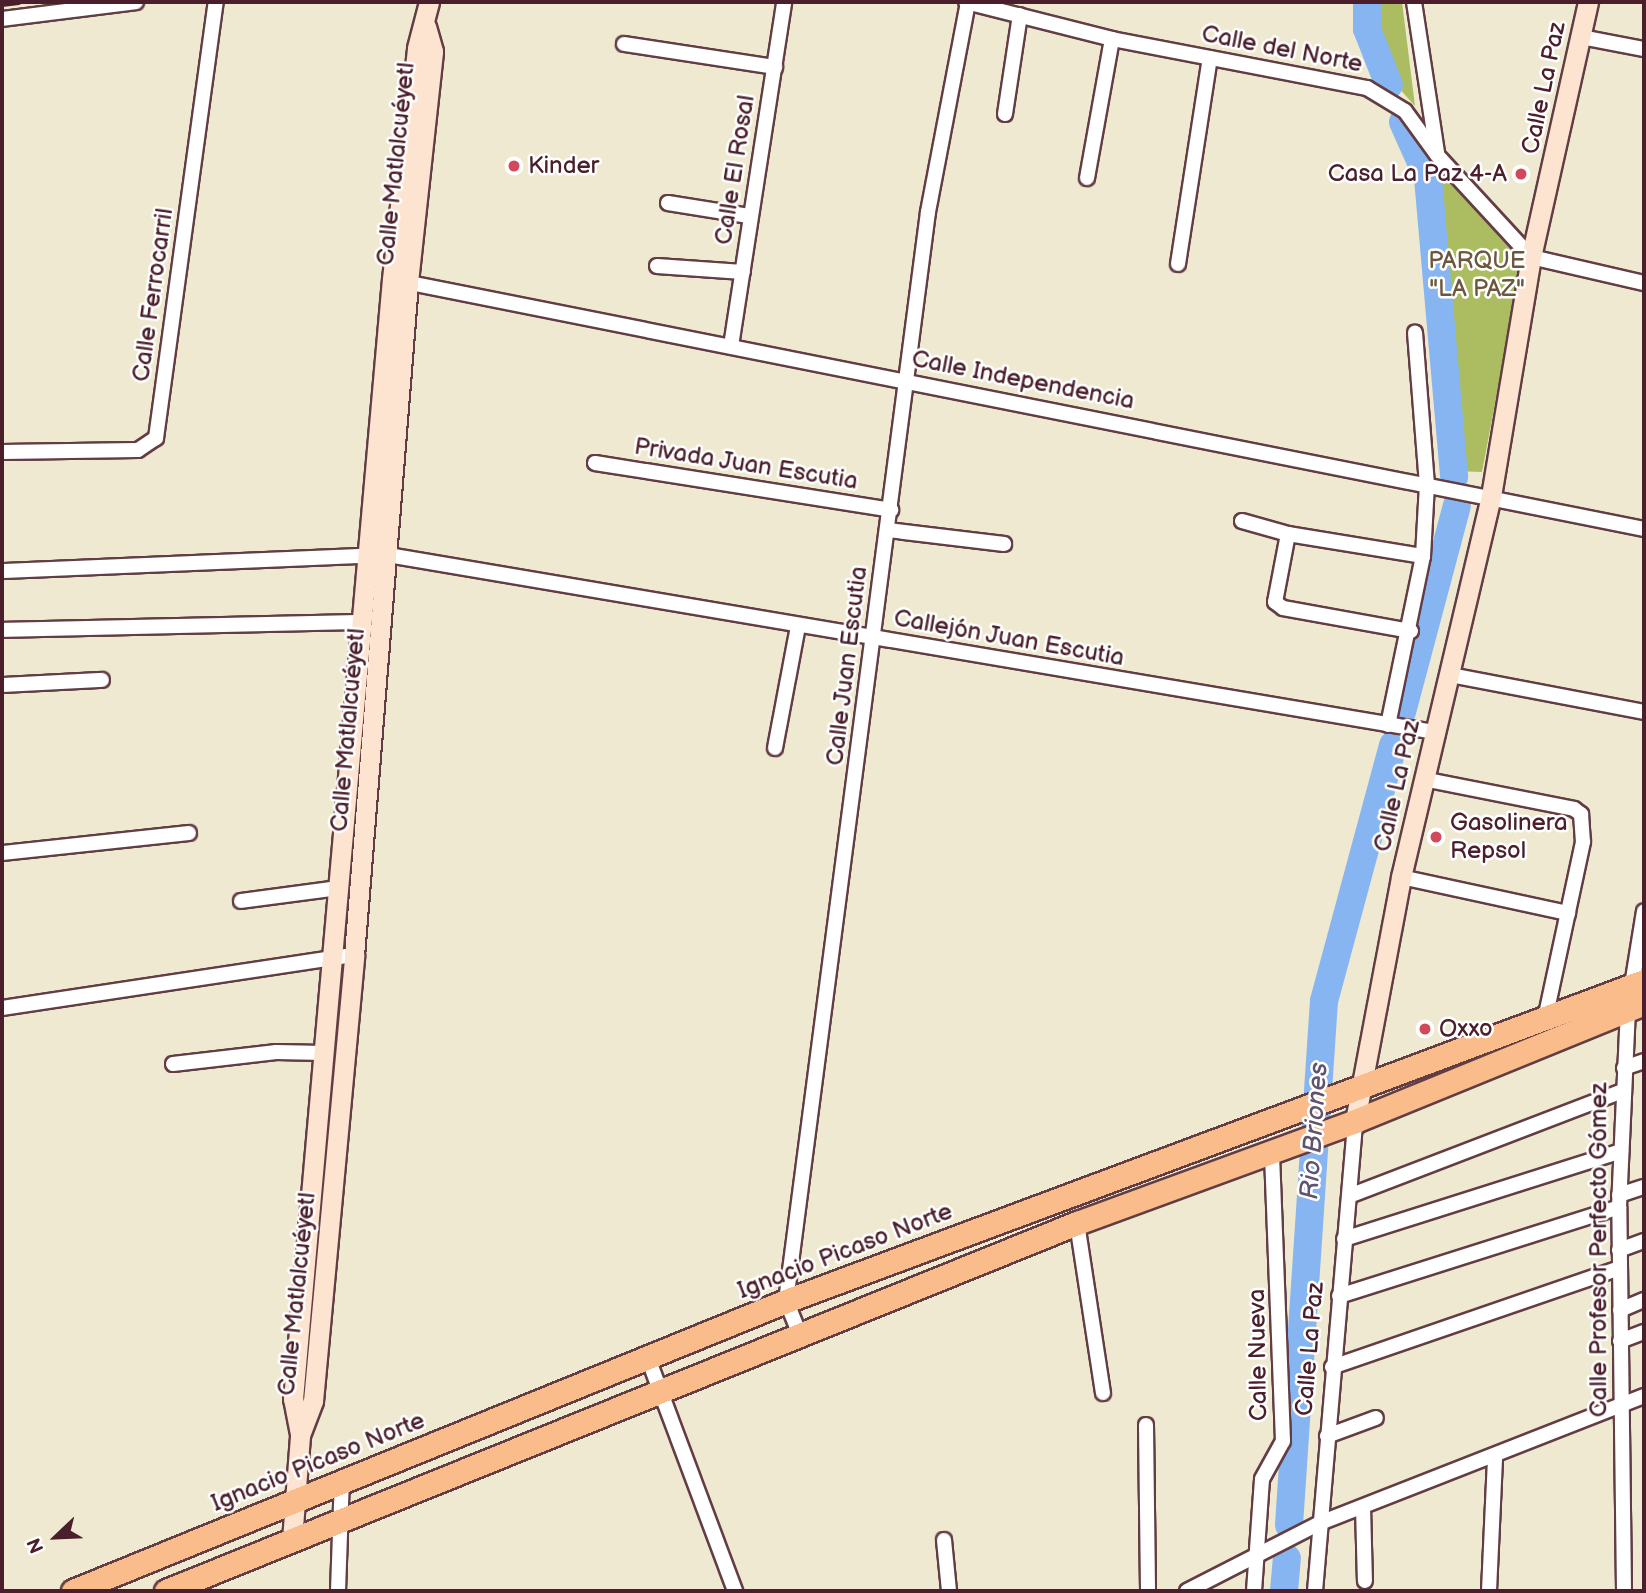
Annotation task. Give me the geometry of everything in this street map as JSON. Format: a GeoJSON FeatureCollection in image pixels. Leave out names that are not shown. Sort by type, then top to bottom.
{"type":"FeatureCollection","features":[{"type":"Feature","properties":{"kind":"main road","name":"Calle Matlalcuéyetl"},"geometry":{"type":"LineString","coordinates":[[300,1436],[313,1401],[354,955],[378,556],[417,48],[426,27],[429,2]]}},
{"type":"Feature","properties":{"kind":"main road","name":"Calle La Paz"},"geometry":{"type":"LineString","coordinates":[[1355,1121],[1401,877],[1491,496],[1531,257],[1588,2]]}},
{"type":"Feature","properties":{"kind":"main road","name":"Calle Matlalcuéyetl"},"geometry":{"type":"LineString","coordinates":[[292,1540],[300,1436],[293,1399],[362,622],[378,556]]}},
{"type":"Feature","properties":{"kind":"main road","name":"Ignacio Picaso Norte"},"geometry":{"type":"LineString","coordinates":[[73,1591],[342,1479],[786,1301],[1360,1090],[1545,1019],[1637,995]]}},
{"type":"Feature","properties":{"kind":"main road"},"geometry":{"type":"LineString","coordinates":[[166,1591],[1077,1223],[1355,1121],[1637,995]]}},
{"type":"Feature","properties":{"kind":"street"},"geometry":{"type":"LineString","coordinates":[[2,19],[136,2]]}},
{"type":"Feature","properties":{"kind":"street","name":"Calle Ferrocarril"},"geometry":{"type":"LineString","coordinates":[[2,452],[138,450],[156,438],[216,2]]}},
{"type":"Feature","properties":{"kind":"street","name":"Calle El Rosal"},"geometry":{"type":"LineString","coordinates":[[730,346],[784,2]]}},
{"type":"Feature","properties":{"kind":"street","name":"Calle del Norte"},"geometry":{"type":"LineString","coordinates":[[967,2],[1112,39],[1367,88],[1405,111],[1437,155],[1531,257]]}},
{"type":"Feature","properties":{"kind":"street","name":"Calle Juan Escutia"},"geometry":{"type":"LineString","coordinates":[[800,1335],[786,1301],[909,381],[928,212],[967,2]]}},
{"type":"Feature","properties":{"kind":"street"},"geometry":{"type":"LineString","coordinates":[[1415,2],[1437,155]]}},
{"type":"Feature","properties":{"kind":"street"},"geometry":{"type":"LineString","coordinates":[[1006,114],[1020,15]]}},
{"type":"Feature","properties":{"kind":"street"},"geometry":{"type":"LineString","coordinates":[[1581,37],[1644,49]]}},
{"type":"Feature","properties":{"kind":"street"},"geometry":{"type":"LineString","coordinates":[[1087,178],[1112,39]]}},
{"type":"Feature","properties":{"kind":"street"},"geometry":{"type":"LineString","coordinates":[[624,44],[775,67]]}},
{"type":"Feature","properties":{"kind":"street"},"geometry":{"type":"LineString","coordinates":[[1178,264],[1210,58]]}},
{"type":"Feature","properties":{"kind":"street"},"geometry":{"type":"LineString","coordinates":[[668,202],[749,216]]}},
{"type":"Feature","properties":{"kind":"street"},"geometry":{"type":"LineString","coordinates":[[1531,257],[1644,283]]}},
{"type":"Feature","properties":{"kind":"street"},"geometry":{"type":"LineString","coordinates":[[657,266],[743,272]]}},
{"type":"Feature","properties":{"kind":"street","name":"Calle Independencia"},"geometry":{"type":"LineString","coordinates":[[400,281],[1491,496],[1644,529]]}},
{"type":"Feature","properties":{"kind":"street","name":"Calle La Paz"},"geometry":{"type":"LineString","coordinates":[[1388,725],[1411,631],[1423,556],[1427,485],[1415,332]]}},
{"type":"Feature","properties":{"kind":"street","name":"Privada Juan Escutia"},"geometry":{"type":"LineString","coordinates":[[595,463],[891,510]]}},
{"type":"Feature","properties":{"kind":"street"},"geometry":{"type":"LineString","coordinates":[[1242,521],[1288,534],[1423,556]]}},
{"type":"Feature","properties":{"kind":"street"},"geometry":{"type":"LineString","coordinates":[[888,530],[1003,544]]}},
{"type":"Feature","properties":{"kind":"street"},"geometry":{"type":"LineString","coordinates":[[1288,534],[1275,602],[1283,608],[1411,631]]}},
{"type":"Feature","properties":{"kind":"street","name":"Callejón Juan Escutia"},"geometry":{"type":"LineString","coordinates":[[2,572],[378,556],[1435,732]]}},
{"type":"Feature","properties":{"kind":"street"},"geometry":{"type":"LineString","coordinates":[[2,630],[362,622]]}},
{"type":"Feature","properties":{"kind":"street"},"geometry":{"type":"LineString","coordinates":[[775,748],[798,626]]}},
{"type":"Feature","properties":{"kind":"street"},"geometry":{"type":"LineString","coordinates":[[1450,675],[1644,712]]}},
{"type":"Feature","properties":{"kind":"street"},"geometry":{"type":"LineString","coordinates":[[2,685],[102,680]]}},
{"type":"Feature","properties":{"kind":"street"},"geometry":{"type":"LineString","coordinates":[[1423,779],[1574,808],[1581,814],[1584,842],[1545,1019]]}},
{"type":"Feature","properties":{"kind":"street"},"geometry":{"type":"LineString","coordinates":[[2,853],[189,833]]}},
{"type":"Feature","properties":{"kind":"street"},"geometry":{"type":"LineString","coordinates":[[1401,877],[1568,913]]}},
{"type":"Feature","properties":{"kind":"street"},"geometry":{"type":"LineString","coordinates":[[241,901],[339,888]]}},
{"type":"Feature","properties":{"kind":"street","name":"Calle Profesor Perfecto Gómez"},"geometry":{"type":"LineString","coordinates":[[1624,1591],[1619,1201],[1624,1068],[1637,995],[1644,911]]}},
{"type":"Feature","properties":{"kind":"street"},"geometry":{"type":"LineString","coordinates":[[2,1008],[333,956],[354,955]]}},
{"type":"Feature","properties":{"kind":"street"},"geometry":{"type":"LineString","coordinates":[[173,1064],[276,1052],[324,1053]]}},
{"type":"Feature","properties":{"kind":"street"},"geometry":{"type":"LineString","coordinates":[[1624,1068],[1644,1061]]}},
{"type":"Feature","properties":{"kind":"street"},"geometry":{"type":"LineString","coordinates":[[1349,1196],[1623,1091]]}},
{"type":"Feature","properties":{"kind":"street","name":"Calle La Paz"},"geometry":{"type":"LineString","coordinates":[[1315,1591],[1355,1121]]}},
{"type":"Feature","properties":{"kind":"street","name":"Calle Nueva"},"geometry":{"type":"LineString","coordinates":[[1254,1591],[1262,1479],[1283,1441],[1281,1148]]}},
{"type":"Feature","properties":{"kind":"street"},"geometry":{"type":"LineString","coordinates":[[1344,1239],[1621,1150]]}},
{"type":"Feature","properties":{"kind":"street"},"geometry":{"type":"LineString","coordinates":[[1339,1296],[1619,1201],[1644,1187]]}},
{"type":"Feature","properties":{"kind":"street"},"geometry":{"type":"LineString","coordinates":[[1077,1223],[1103,1393]]}},
{"type":"Feature","properties":{"kind":"street"},"geometry":{"type":"LineString","coordinates":[[1619,1250],[1644,1241]]}},
{"type":"Feature","properties":{"kind":"street"},"geometry":{"type":"LineString","coordinates":[[1332,1367],[1619,1269]]}},
{"type":"Feature","properties":{"kind":"street"},"geometry":{"type":"LineString","coordinates":[[1620,1310],[1644,1300]]}},
{"type":"Feature","properties":{"kind":"street"},"geometry":{"type":"LineString","coordinates":[[1620,1341],[1644,1332]]}},
{"type":"Feature","properties":{"kind":"street"},"geometry":{"type":"LineString","coordinates":[[648,1357],[736,1591]]}},
{"type":"Feature","properties":{"kind":"street"},"geometry":{"type":"LineString","coordinates":[[1187,1591],[1257,1552],[1320,1522],[1495,1458],[1644,1396]]}},
{"type":"Feature","properties":{"kind":"street"},"geometry":{"type":"LineString","coordinates":[[1327,1436],[1376,1418]]}},
{"type":"Feature","properties":{"kind":"street"},"geometry":{"type":"LineString","coordinates":[[1146,1425],[1148,1591]]}},
{"type":"Feature","properties":{"kind":"street"},"geometry":{"type":"LineString","coordinates":[[1489,1591],[1495,1458]]}},
{"type":"Feature","properties":{"kind":"street"},"geometry":{"type":"LineString","coordinates":[[338,1591],[342,1479]]}},
{"type":"Feature","properties":{"kind":"street"},"geometry":{"type":"LineString","coordinates":[[1363,1507],[1365,1581]]}},
{"type":"Feature","properties":{"kind":"street"},"geometry":{"type":"LineString","coordinates":[[944,1540],[949,1591]]}},
{"type":"Feature","properties":{"kind":"green space"},"geometry":{"type":"Polygon","coordinates":[[[1377,2],[1402,2],[1415,106],[1397,86],[1378,31],[1377,2]]]}},
{"type":"Feature","properties":{"kind":"green space","name":"PARQUE \"LA PAZ\""},"geometry":{"type":"Polygon","coordinates":[[[1429,160],[1522,261],[1482,472],[1454,471],[1429,160]]]}},
{"type":"Feature","properties":{"kind":"waterway","name":"Rio Briones"},"geometry":{"type":"LineString","coordinates":[[1367,2],[1367,29],[1389,85]]}},
{"type":"Feature","properties":{"kind":"waterway","name":"Rio Briones"},"geometry":{"type":"LineString","coordinates":[[1403,122],[1428,178],[1454,477]]}},
{"type":"Feature","properties":{"kind":"waterway","name":"Rio Briones"},"geometry":{"type":"LineString","coordinates":[[1402,712],[1457,506]]}},
{"type":"Feature","properties":{"kind":"waterway","name":"Rio Briones"},"geometry":{"type":"LineString","coordinates":[[1289,1525],[1324,1001],[1393,745]]}},
{"type":"Feature","properties":{"kind":"waterway","name":"Rio Briones"},"geometry":{"type":"LineString","coordinates":[[1284,1591],[1287,1558]]}},
{"type":"Feature","properties":{"kind":"railway"},"geometry":{"type":"LineString","coordinates":[[2,4],[18,2]]}},
{"type":"Feature","properties":{"kind":"place","name":"Kinder"},"geometry":{"type":"Point","coordinates":[514,166]}},
{"type":"Feature","properties":{"kind":"place","name":"Casa La Paz 4-A"},"geometry":{"type":"Point","coordinates":[1521,174]}},
{"type":"Feature","properties":{"kind":"place","name":"Gasolinera Repsol"},"geometry":{"type":"Point","coordinates":[1436,837]}},
{"type":"Feature","properties":{"kind":"place","name":"Oxxo"},"geometry":{"type":"Point","coordinates":[1425,1029]}}]}
